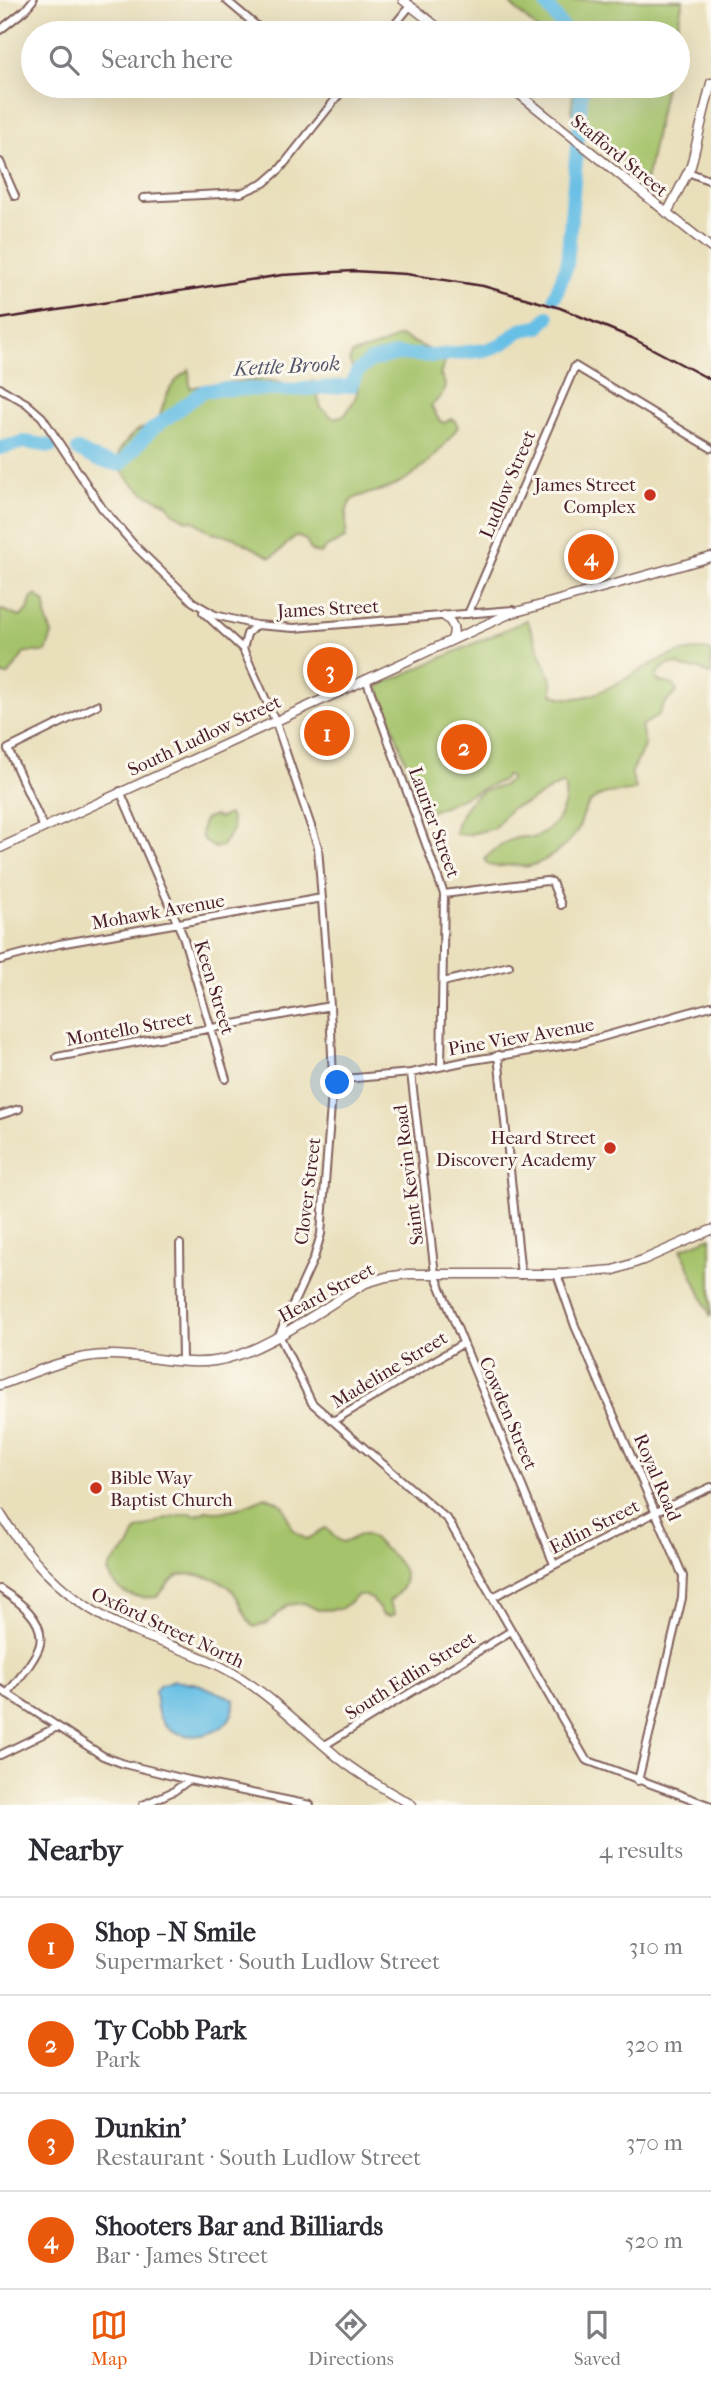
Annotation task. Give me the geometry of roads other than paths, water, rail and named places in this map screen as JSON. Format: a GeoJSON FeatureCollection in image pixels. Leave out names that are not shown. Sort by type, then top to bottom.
{"type":"FeatureCollection","features":[{"type":"Feature","properties":{"kind":"street"},"geometry":{"type":"LineString","coordinates":[[0,30],[33,0]]}},
{"type":"Feature","properties":{"kind":"street"},"geometry":{"type":"LineString","coordinates":[[226,0],[251,21]]}},
{"type":"Feature","properties":{"kind":"street"},"geometry":{"type":"LineString","coordinates":[[395,21],[406,3],[429,21]]}},
{"type":"Feature","properties":{"kind":"street"},"geometry":{"type":"LineString","coordinates":[[667,213],[688,172],[711,83]]}},
{"type":"Feature","properties":{"kind":"street"},"geometry":{"type":"LineString","coordinates":[[143,198],[241,193],[264,183],[280,169],[337,98]]}},
{"type":"Feature","properties":{"kind":"street","name":"Stafford Street"},"geometry":{"type":"LineString","coordinates":[[524,98],[711,248]]}},
{"type":"Feature","properties":{"kind":"street"},"geometry":{"type":"LineString","coordinates":[[0,162],[15,196]]}},
{"type":"Feature","properties":{"kind":"street"},"geometry":{"type":"LineString","coordinates":[[688,172],[711,181]]}},
{"type":"Feature","properties":{"kind":"street","name":"Ludlow Street"},"geometry":{"type":"LineString","coordinates":[[468,614],[575,366],[711,448]]}},
{"type":"Feature","properties":{"kind":"street","name":"James Street"},"geometry":{"type":"LineString","coordinates":[[0,388],[26,402],[42,417],[114,523],[194,603],[223,618],[256,625],[313,627],[520,609],[711,557]]}},
{"type":"Feature","properties":{"kind":"street","name":"Clover Street"},"geometry":{"type":"LineString","coordinates":[[194,603],[243,649],[275,720],[315,833],[330,1006],[333,1080],[321,1234],[314,1258],[279,1335]]}},
{"type":"Feature","properties":{"kind":"street","name":"South Ludlow Street"},"geometry":{"type":"LineString","coordinates":[[0,848],[520,609]]}},
{"type":"Feature","properties":{"kind":"street"},"geometry":{"type":"LineString","coordinates":[[444,616],[454,628],[452,639]]}},
{"type":"Feature","properties":{"kind":"street"},"geometry":{"type":"LineString","coordinates":[[243,649],[247,634],[256,625]]}},
{"type":"Feature","properties":{"kind":"street","name":"Laurier Street"},"geometry":{"type":"LineString","coordinates":[[366,679],[444,894],[441,1066]]}},
{"type":"Feature","properties":{"kind":"street"},"geometry":{"type":"LineString","coordinates":[[44,828],[8,749],[97,705]]}},
{"type":"Feature","properties":{"kind":"street","name":"Keen Street"},"geometry":{"type":"LineString","coordinates":[[120,791],[178,923],[226,1079]]}},
{"type":"Feature","properties":{"kind":"street"},"geometry":{"type":"LineString","coordinates":[[444,894],[546,881],[552,882],[561,905]]}},
{"type":"Feature","properties":{"kind":"street","name":"Mohawk Avenue"},"geometry":{"type":"LineString","coordinates":[[0,960],[36,949],[322,898]]}},
{"type":"Feature","properties":{"kind":"street"},"geometry":{"type":"LineString","coordinates":[[443,982],[509,965]]}},
{"type":"Feature","properties":{"kind":"street","name":"Montello Street"},"geometry":{"type":"LineString","coordinates":[[57,1057],[330,1006]]}},
{"type":"Feature","properties":{"kind":"street","name":"Pine View Avenue"},"geometry":{"type":"LineString","coordinates":[[333,1080],[411,1073],[498,1055],[581,1043],[711,1006]]}},
{"type":"Feature","properties":{"kind":"street"},"geometry":{"type":"LineString","coordinates":[[498,1055],[521,1275]]}},
{"type":"Feature","properties":{"kind":"street","name":"Saint Kevin Road"},"geometry":{"type":"LineString","coordinates":[[411,1073],[435,1274]]}},
{"type":"Feature","properties":{"kind":"street"},"geometry":{"type":"LineString","coordinates":[[0,1115],[19,1109]]}},
{"type":"Feature","properties":{"kind":"street","name":"Heard Street"},"geometry":{"type":"LineString","coordinates":[[0,1385],[91,1356],[116,1355],[182,1361],[223,1359],[242,1354],[376,1279],[396,1275],[521,1275],[614,1270],[711,1230]]}},
{"type":"Feature","properties":{"kind":"street"},"geometry":{"type":"LineString","coordinates":[[180,1244],[182,1361]]}},
{"type":"Feature","properties":{"kind":"street","name":"Cowden Street"},"geometry":{"type":"LineString","coordinates":[[435,1274],[554,1564]]}},
{"type":"Feature","properties":{"kind":"street","name":"Royal Road"},"geometry":{"type":"LineString","coordinates":[[557,1274],[571,1316],[683,1576],[682,1598],[638,1781]]}},
{"type":"Feature","properties":{"kind":"street"},"geometry":{"type":"LineString","coordinates":[[279,1335],[312,1403],[448,1520],[586,1760],[708,1805]]}},
{"type":"Feature","properties":{"kind":"street","name":"Madeline Street"},"geometry":{"type":"LineString","coordinates":[[333,1421],[462,1343]]}},
{"type":"Feature","properties":{"kind":"street","name":"Edlin Street"},"geometry":{"type":"LineString","coordinates":[[493,1597],[656,1512],[711,1487]]}},
{"type":"Feature","properties":{"kind":"street","name":"Oxford Street North"},"geometry":{"type":"LineString","coordinates":[[0,1513],[33,1560],[55,1583],[85,1607],[239,1676],[288,1713],[356,1771],[403,1802]]}},
{"type":"Feature","properties":{"kind":"street"},"geometry":{"type":"LineString","coordinates":[[0,1589],[29,1612],[40,1636],[39,1648],[7,1694]]}},
{"type":"Feature","properties":{"kind":"street","name":"South Edlin Street"},"geometry":{"type":"LineString","coordinates":[[325,1745],[510,1631]]}},
{"type":"Feature","properties":{"kind":"street"},"geometry":{"type":"LineString","coordinates":[[0,1689],[103,1756],[124,1764],[310,1805]]}},
{"type":"Feature","properties":{"kind":"street"},"geometry":{"type":"LineString","coordinates":[[0,1755],[57,1727]]}},
{"type":"Feature","properties":{"kind":"street"},"geometry":{"type":"LineString","coordinates":[[143,1805],[174,1791],[189,1780]]}},
{"type":"Feature","properties":{"kind":"water"},"geometry":{"type":"Polygon","coordinates":[[[174,1680],[198,1684],[234,1699],[233,1712],[227,1722],[217,1730],[192,1736],[169,1728],[160,1718],[155,1691],[159,1685],[174,1680]]]}},
{"type":"Feature","properties":{"kind":"waterway","name":"Kettle Brook"},"geometry":{"type":"LineString","coordinates":[[543,0],[558,21]]}},
{"type":"Feature","properties":{"kind":"waterway","name":"Kettle Brook"},"geometry":{"type":"LineString","coordinates":[[555,296],[567,265],[581,98]]}},
{"type":"Feature","properties":{"kind":"waterway","name":"Kettle Brook"},"geometry":{"type":"LineString","coordinates":[[78,450],[98,460],[120,465],[150,431],[204,391],[351,386],[357,372],[370,361],[398,354],[433,356],[486,350],[502,344],[521,330],[539,327],[548,317]]}},
{"type":"Feature","properties":{"kind":"waterway","name":"Kettle Brook"},"geometry":{"type":"LineString","coordinates":[[0,448],[24,442],[51,446]]}},
{"type":"Feature","properties":{"kind":"railway"},"geometry":{"type":"LineString","coordinates":[[0,319],[282,275],[353,271],[406,274],[483,286],[560,308],[632,338],[711,380]]}},
{"type":"Feature","properties":{"kind":"place","name":"James Street Complex"},"geometry":{"type":"Point","coordinates":[650,495]}},
{"type":"Feature","properties":{"kind":"place","name":"Shooters Bar and Billiards"},"geometry":{"type":"Point","coordinates":[591,557]}},
{"type":"Feature","properties":{"kind":"place","name":"Dunkin'"},"geometry":{"type":"Point","coordinates":[330,670]}},
{"type":"Feature","properties":{"kind":"place","name":"Shop - N Smile"},"geometry":{"type":"Point","coordinates":[327,733]}},
{"type":"Feature","properties":{"kind":"place","name":"Ty Cobb Park"},"geometry":{"type":"Point","coordinates":[464,747]}},
{"type":"Feature","properties":{"kind":"place","name":"Heard Street Discovery Academy"},"geometry":{"type":"Point","coordinates":[610,1148]}},
{"type":"Feature","properties":{"kind":"place","name":"Bible Way Baptist Church"},"geometry":{"type":"Point","coordinates":[96,1488]}}]}
